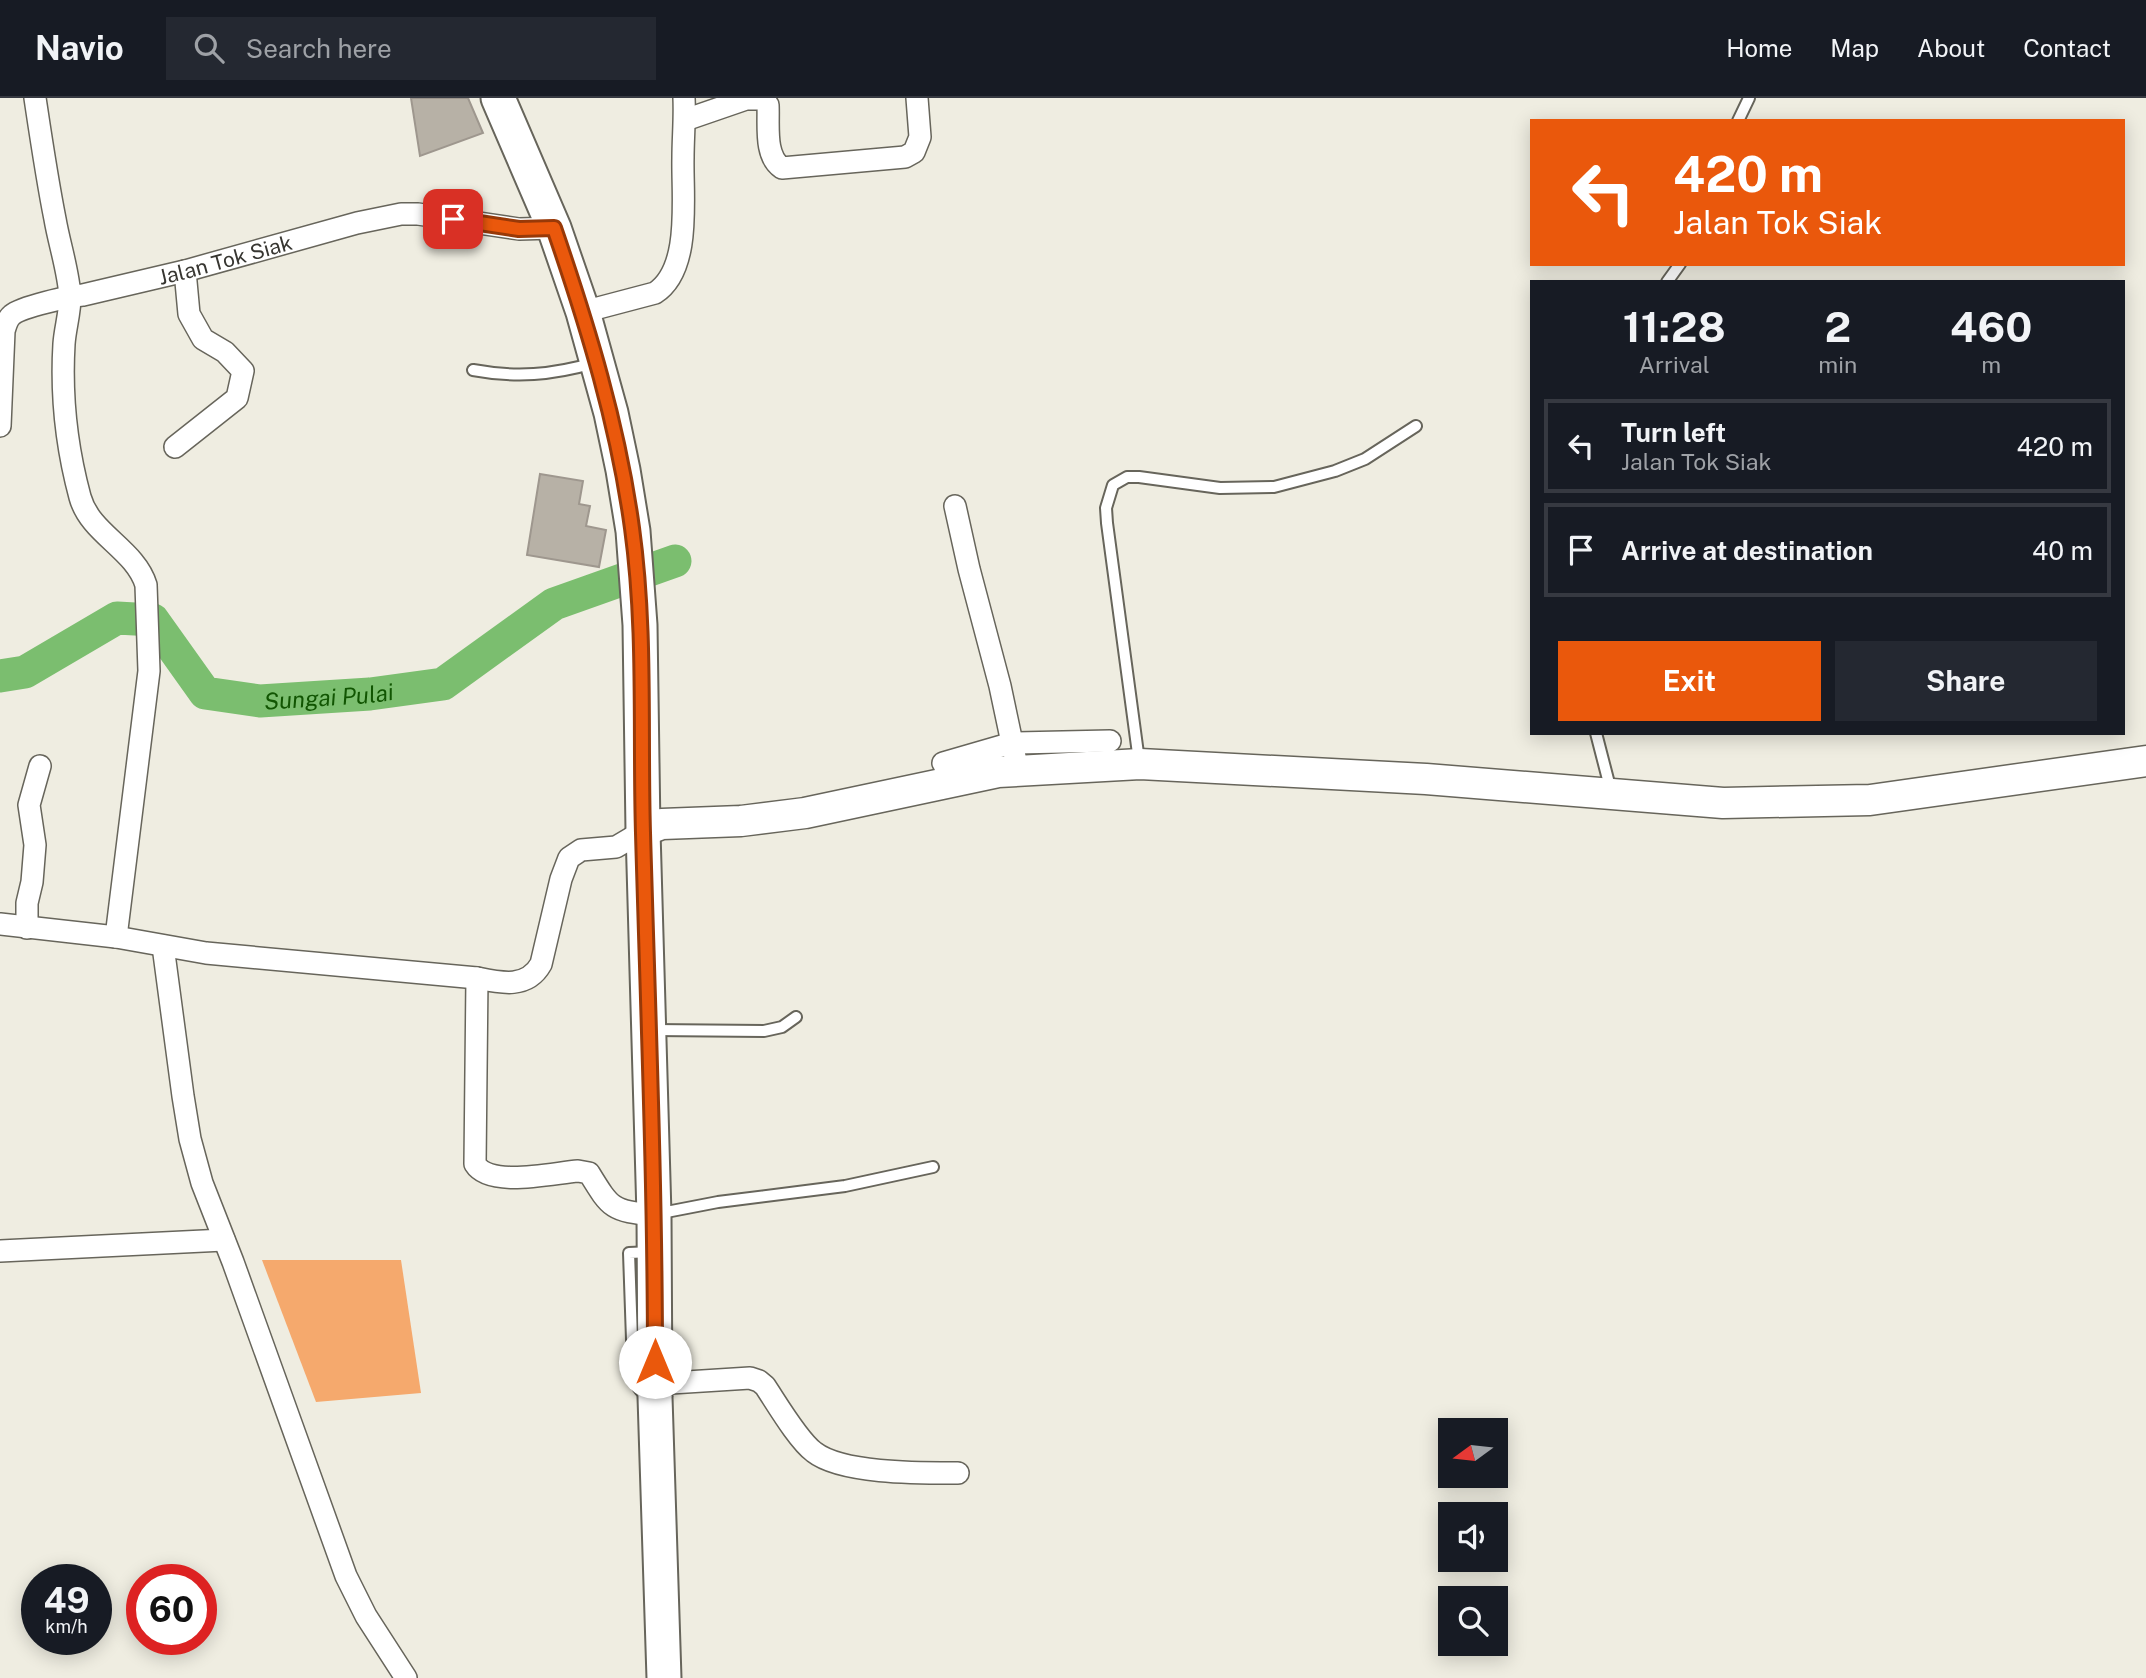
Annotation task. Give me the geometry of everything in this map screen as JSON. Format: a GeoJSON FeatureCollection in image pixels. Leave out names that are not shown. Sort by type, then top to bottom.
{"type":"FeatureCollection","features":[{"type":"Feature","properties":{"kind":"main road"},"geometry":{"type":"LineString","coordinates":[[498,98],[554,228],[583,312],[623,470],[633,531],[640,625],[655,1252],[655,1390],[664,1678]]}},
{"type":"Feature","properties":{"kind":"street"},"geometry":{"type":"LineString","coordinates":[[35,98],[50,195],[70,296],[64,344],[64,384],[67,429],[80,499],[93,522],[143,574],[147,598],[149,671],[116,937]]}},
{"type":"Feature","properties":{"kind":"street"},"geometry":{"type":"LineString","coordinates":[[583,312],[646,297],[662,288],[669,280],[681,242],[684,98]]}},
{"type":"Feature","properties":{"kind":"street"},"geometry":{"type":"LineString","coordinates":[[685,120],[746,99],[762,99],[768,105],[771,155],[774,163],[782,168],[905,157],[914,152],[920,137],[918,98]]}},
{"type":"Feature","properties":{"kind":"street","name":"Jalan Tok Siak"},"geometry":{"type":"LineString","coordinates":[[0,426],[4,331],[8,320],[15,313],[70,296],[185,271],[357,223],[401,214],[418,214],[519,229],[554,228]]}},
{"type":"Feature","properties":{"kind":"street"},"geometry":{"type":"LineString","coordinates":[[175,447],[237,398],[243,371],[225,352],[203,339],[189,314],[185,271]]}},
{"type":"Feature","properties":{"kind":"street"},"geometry":{"type":"LineString","coordinates":[[955,506],[1015,757]]}},
{"type":"Feature","properties":{"kind":"street"},"geometry":{"type":"LineString","coordinates":[[943,763],[1015,757],[1110,741]]}},
{"type":"Feature","properties":{"kind":"street"},"geometry":{"type":"LineString","coordinates":[[0,924],[116,937],[243,957],[514,983],[537,972],[551,930],[561,879],[569,858],[581,850],[616,847],[643,831],[662,824],[741,821],[805,813],[998,772],[1015,757],[1334,773],[1723,803],[1870,800],[2146,761]]}},
{"type":"Feature","properties":{"kind":"street"},"geometry":{"type":"LineString","coordinates":[[27,928],[27,903],[35,845],[29,805],[40,766]]}},
{"type":"Feature","properties":{"kind":"street"},"geometry":{"type":"LineString","coordinates":[[163,946],[190,1139],[202,1183],[346,1576],[366,1616],[406,1678]]}},
{"type":"Feature","properties":{"kind":"street"},"geometry":{"type":"LineString","coordinates":[[477,978],[475,1164],[479,1170],[496,1177],[578,1171],[589,1173],[613,1207],[623,1212],[654,1215]]}},
{"type":"Feature","properties":{"kind":"street"},"geometry":{"type":"LineString","coordinates":[[0,1251],[224,1240]]}},
{"type":"Feature","properties":{"kind":"street"},"geometry":{"type":"LineString","coordinates":[[655,1390],[750,1378],[765,1386],[811,1450],[825,1460],[898,1471],[958,1473]]}},
{"type":"Feature","properties":{"kind":"lane"},"geometry":{"type":"LineString","coordinates":[[1739,119],[1749,98]]}},
{"type":"Feature","properties":{"kind":"lane"},"geometry":{"type":"LineString","coordinates":[[473,370],[520,376],[545,375],[597,362]]}},
{"type":"Feature","properties":{"kind":"lane"},"geometry":{"type":"LineString","coordinates":[[1140,764],[1107,523],[1107,508],[1113,485],[1127,477],[1139,477],[1220,488],[1274,486],[1335,471],[1365,459],[1416,426]]}},
{"type":"Feature","properties":{"kind":"lane"},"geometry":{"type":"LineString","coordinates":[[1597,735],[1612,794]]}},
{"type":"Feature","properties":{"kind":"lane"},"geometry":{"type":"LineString","coordinates":[[650,1030],[764,1031],[782,1027],[796,1017]]}},
{"type":"Feature","properties":{"kind":"lane"},"geometry":{"type":"LineString","coordinates":[[654,1215],[718,1202],[845,1186],[933,1167]]}},
{"type":"Feature","properties":{"kind":"shaded area"},"geometry":{"type":"Polygon","coordinates":[[[262,1260],[401,1260],[421,1393],[316,1402],[262,1260]]]}},
{"type":"Feature","properties":{"kind":"building"},"geometry":{"type":"Polygon","coordinates":[[[411,98],[468,98],[483,133],[420,156],[411,98]]]}},
{"type":"Feature","properties":{"kind":"building"},"geometry":{"type":"Polygon","coordinates":[[[540,474],[583,481],[579,504],[590,506],[586,526],[606,530],[599,567],[527,555],[540,474]]]}},
{"type":"Feature","properties":{"kind":"waterway","name":"Sungai Pulai"},"geometry":{"type":"LineString","coordinates":[[0,676],[25,672],[117,618],[153,620],[205,693],[260,701],[370,694],[443,684],[554,604],[675,561]]}},
{"type":"Feature","properties":{"kind":"route"},"geometry":{"type":"LineString","coordinates":[[453,219],[519,229],[554,228],[583,312],[611,413],[623,470],[633,531],[640,625],[655,1362]]}}]}
